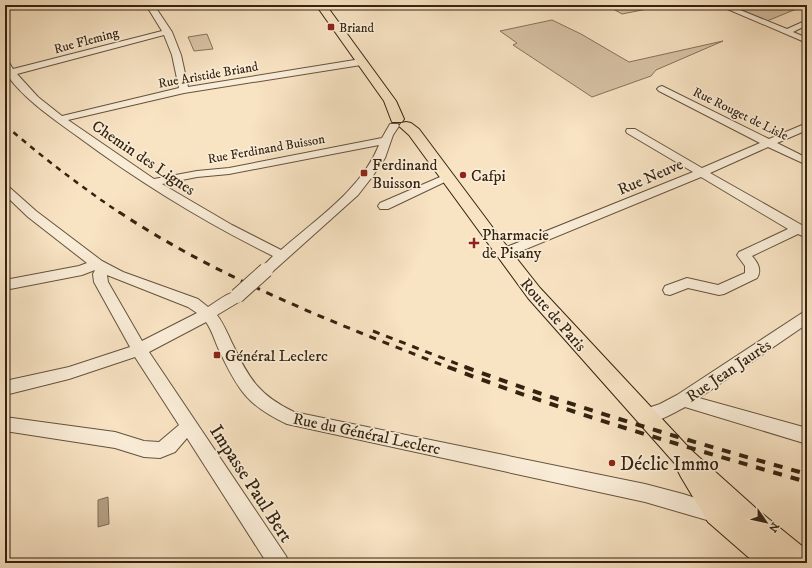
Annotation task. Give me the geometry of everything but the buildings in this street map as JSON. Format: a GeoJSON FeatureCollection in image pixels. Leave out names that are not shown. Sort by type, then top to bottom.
{"type":"FeatureCollection","features":[{"type":"Feature","properties":{"kind":"main road","name":"Route de Paris"},"geometry":{"type":"LineString","coordinates":[[321,5],[390,101],[399,124],[414,132],[534,293],[683,457],[698,468],[719,491],[776,542],[803,563]]}},
{"type":"Feature","properties":{"kind":"main road","name":"Route de Paris"},"geometry":{"type":"LineString","coordinates":[[683,457],[702,492],[717,514],[775,563]]}},
{"type":"Feature","properties":{"kind":"street"},"geometry":{"type":"LineString","coordinates":[[5,10],[8,5]]}},
{"type":"Feature","properties":{"kind":"street"},"geometry":{"type":"LineString","coordinates":[[150,5],[174,44],[180,64],[184,90]]}},
{"type":"Feature","properties":{"kind":"street"},"geometry":{"type":"LineString","coordinates":[[722,5],[807,41]]}},
{"type":"Feature","properties":{"kind":"street"},"geometry":{"type":"LineString","coordinates":[[788,32],[806,23]]}},
{"type":"Feature","properties":{"kind":"street","name":"Rue Fleming"},"geometry":{"type":"LineString","coordinates":[[8,68],[168,32]]}},
{"type":"Feature","properties":{"kind":"street","name":"Rue Aristide Briand"},"geometry":{"type":"LineString","coordinates":[[61,119],[184,90],[361,62]]}},
{"type":"Feature","properties":{"kind":"street","name":"Chemin des Lignes"},"geometry":{"type":"LineString","coordinates":[[8,68],[25,90],[115,159],[151,183],[200,212],[283,256]]}},
{"type":"Feature","properties":{"kind":"street","name":"Rue Rouget de Lisle"},"geometry":{"type":"LineString","coordinates":[[662,89],[807,162]]}},
{"type":"Feature","properties":{"kind":"street"},"geometry":{"type":"LineString","coordinates":[[5,388],[69,373],[143,348],[208,314],[237,296],[354,192],[375,164],[386,140],[399,124]]}},
{"type":"Feature","properties":{"kind":"street","name":"Rue Neuve"},"geometry":{"type":"LineString","coordinates":[[504,253],[807,126]]}},
{"type":"Feature","properties":{"kind":"street"},"geometry":{"type":"LineString","coordinates":[[631,131],[802,231]]}},
{"type":"Feature","properties":{"kind":"street","name":"Rue Ferdinand Buisson"},"geometry":{"type":"LineString","coordinates":[[151,183],[197,174],[229,171],[386,140]]}},
{"type":"Feature","properties":{"kind":"street"},"geometry":{"type":"LineString","coordinates":[[384,206],[447,177]]}},
{"type":"Feature","properties":{"kind":"street","name":"Rue du Général Leclerc"},"geometry":{"type":"LineString","coordinates":[[7,194],[43,223],[100,265],[118,275],[193,303],[208,314],[245,383],[255,396],[270,408],[293,419],[645,494],[684,503],[717,514]]}},
{"type":"Feature","properties":{"kind":"street"},"geometry":{"type":"LineString","coordinates":[[670,290],[687,283],[719,290],[752,275],[752,265],[744,255],[802,231]]}},
{"type":"Feature","properties":{"kind":"street"},"geometry":{"type":"LineString","coordinates":[[5,285],[100,265]]}},
{"type":"Feature","properties":{"kind":"street","name":"Impasse Paul Bert"},"geometry":{"type":"LineString","coordinates":[[100,265],[101,282],[190,426],[279,563]]}},
{"type":"Feature","properties":{"kind":"street","name":"Rue Jean Jaurès"},"geometry":{"type":"LineString","coordinates":[[645,416],[665,410],[683,400],[807,317]]}},
{"type":"Feature","properties":{"kind":"street"},"geometry":{"type":"LineString","coordinates":[[683,400],[807,436]]}},
{"type":"Feature","properties":{"kind":"street","name":"Impasse Paul Bert"},"geometry":{"type":"LineString","coordinates":[[5,424],[114,440],[144,449],[160,450],[169,446],[190,426]]}},
{"type":"Feature","properties":{"kind":"street","name":"Route de Paris"},"geometry":{"type":"LineString","coordinates":[[717,514],[788,563]]}},
{"type":"Feature","properties":{"kind":"shaded area"},"geometry":{"type":"Polygon","coordinates":[[[606,5],[639,5],[647,9],[622,14],[606,5]]]}},
{"type":"Feature","properties":{"kind":"shaded area"},"geometry":{"type":"Polygon","coordinates":[[[727,5],[806,5],[767,21],[727,5]]]}},
{"type":"Feature","properties":{"kind":"shaded area"},"geometry":{"type":"Polygon","coordinates":[[[552,20],[581,34],[629,62],[723,41],[656,70],[651,76],[592,97],[513,45],[517,43],[500,31],[552,20]]]}},
{"type":"Feature","properties":{"kind":"shaded area"},"geometry":{"type":"Polygon","coordinates":[[[207,34],[213,49],[194,51],[188,37],[207,34]]]}},
{"type":"Feature","properties":{"kind":"shaded area"},"geometry":{"type":"Polygon","coordinates":[[[108,497],[109,524],[98,527],[98,500],[108,497]]]}},
{"type":"Feature","properties":{"kind":"railway"},"geometry":{"type":"LineString","coordinates":[[5,125],[61,171],[120,213]]}},
{"type":"Feature","properties":{"kind":"railway"},"geometry":{"type":"LineString","coordinates":[[119,212],[157,236],[197,258],[280,299],[365,335],[450,368]]}},
{"type":"Feature","properties":{"kind":"railway"},"geometry":{"type":"LineString","coordinates":[[373,331],[468,368]]}},
{"type":"Feature","properties":{"kind":"railway"},"geometry":{"type":"LineString","coordinates":[[448,367],[581,414],[807,482]]}},
{"type":"Feature","properties":{"kind":"railway"},"geometry":{"type":"LineString","coordinates":[[465,367],[550,397],[635,424],[807,474]]}},
{"type":"Feature","properties":{"kind":"place","name":"Briand"},"geometry":{"type":"Point","coordinates":[331,27]}},
{"type":"Feature","properties":{"kind":"place","name":"Ferdinand Buisson"},"geometry":{"type":"Point","coordinates":[364,173]}},
{"type":"Feature","properties":{"kind":"place","name":"Cafpi"},"geometry":{"type":"Point","coordinates":[463,175]}},
{"type":"Feature","properties":{"kind":"place","name":"Pharmacie de Pisany"},"geometry":{"type":"Point","coordinates":[474,243]}},
{"type":"Feature","properties":{"kind":"place","name":"Général Leclerc"},"geometry":{"type":"Point","coordinates":[217,355]}},
{"type":"Feature","properties":{"kind":"place","name":"Déclic Immo"},"geometry":{"type":"Point","coordinates":[612,463]}}]}
